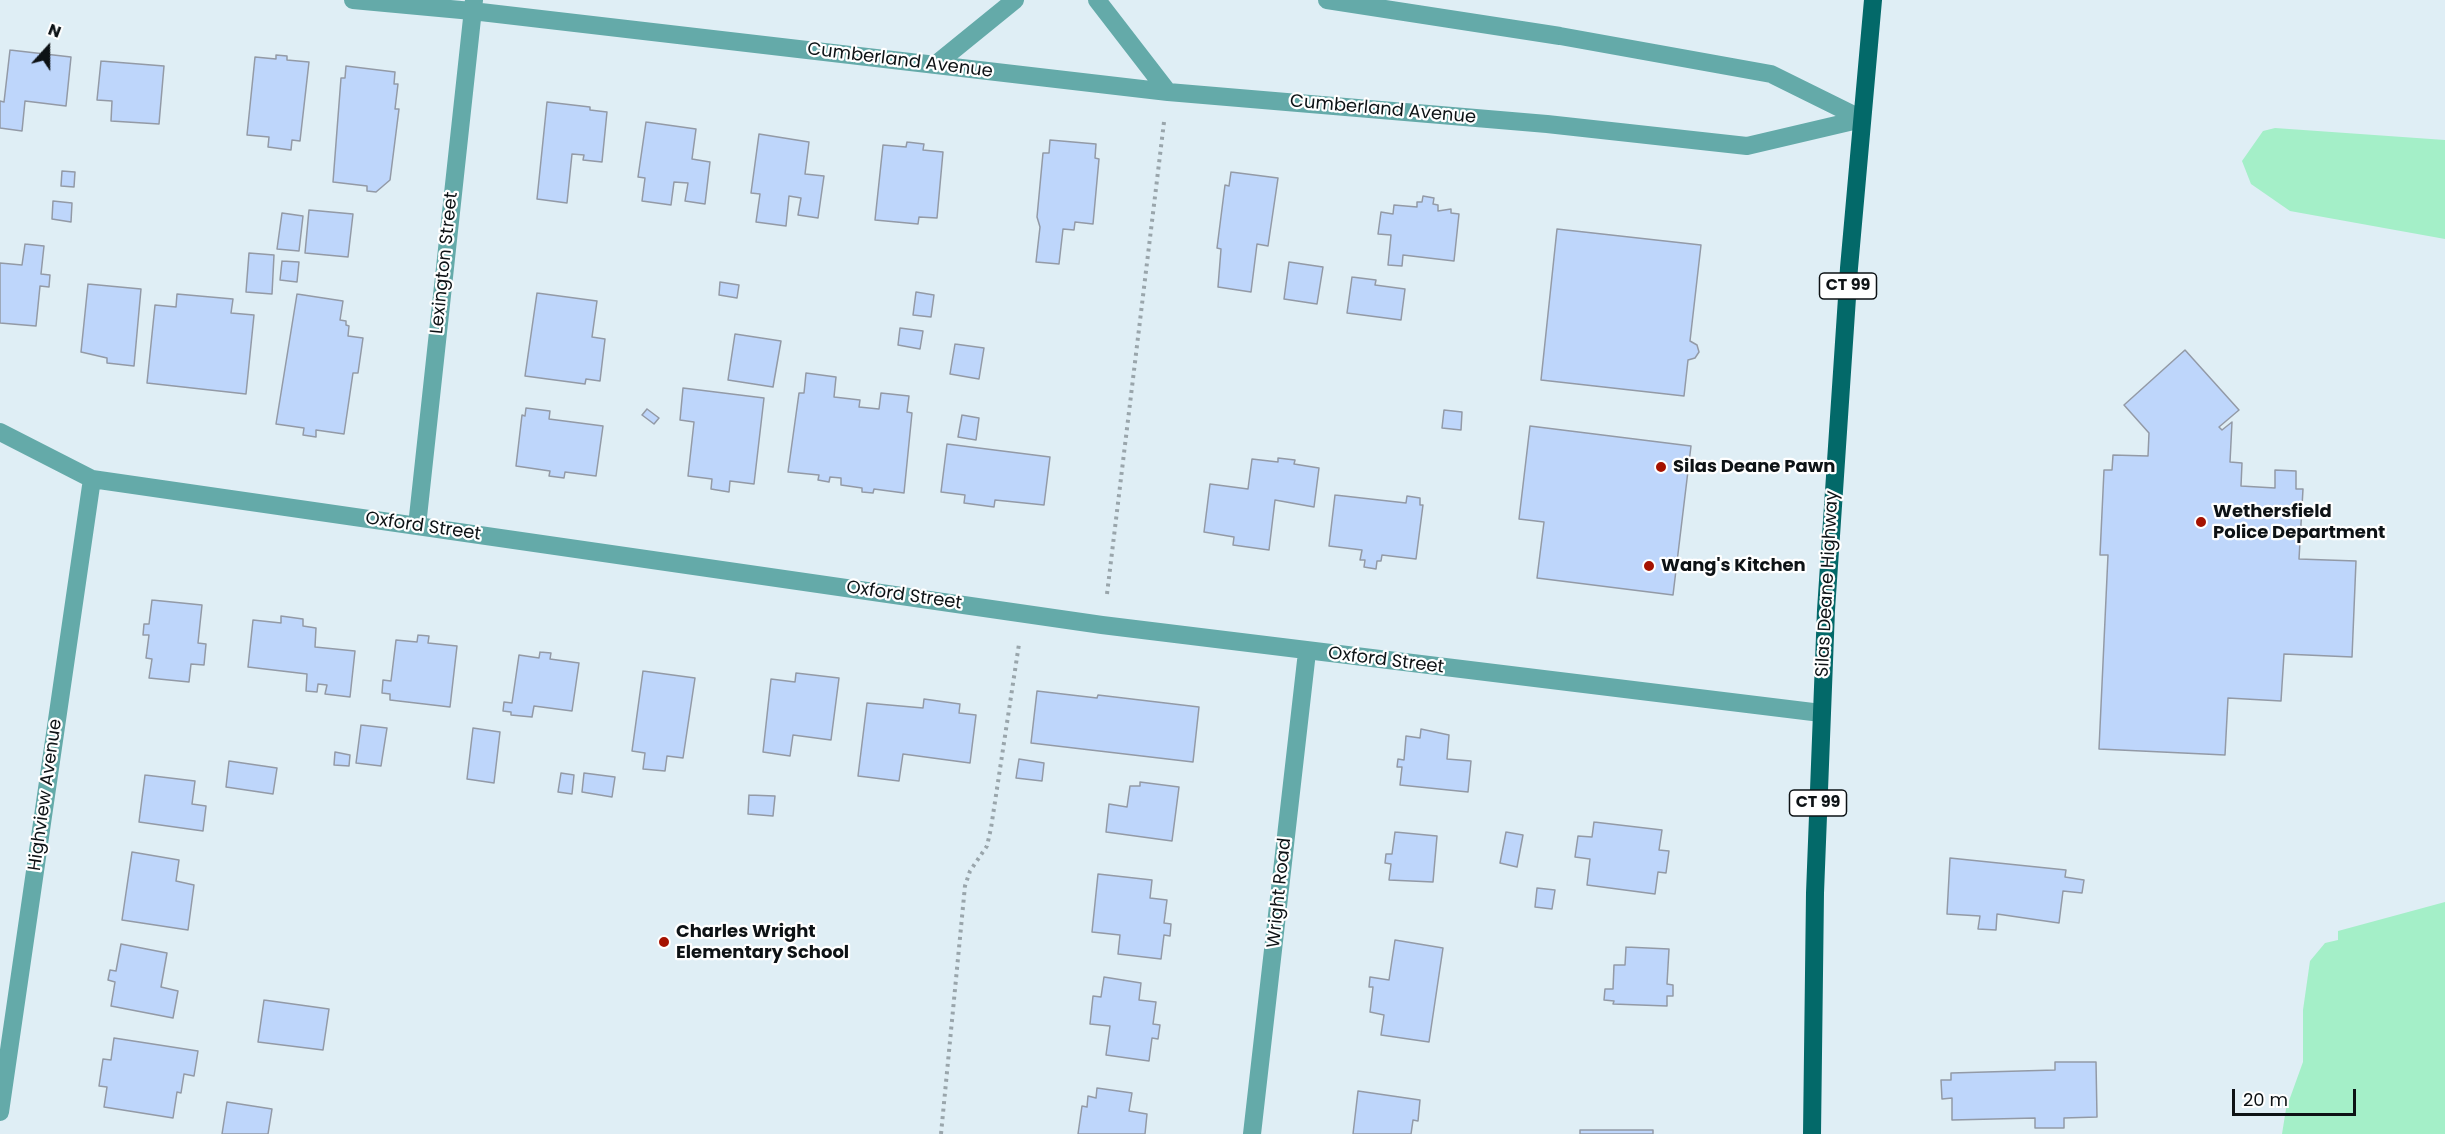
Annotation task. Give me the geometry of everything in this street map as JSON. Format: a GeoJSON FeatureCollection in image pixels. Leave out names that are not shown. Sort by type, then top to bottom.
{"type":"FeatureCollection","features":[{"type":"Feature","properties":{"kind":"main road","name":"Silas Deane Highway"},"geometry":{"type":"LineString","coordinates":[[1812,1134],[1821,713],[1836,453],[1873,0]]}},
{"type":"Feature","properties":{"kind":"street","name":"Cumberland Avenue"},"geometry":{"type":"LineString","coordinates":[[353,0],[473,5],[935,65],[1168,92],[1547,124],[1747,146],[1862,119]]}},
{"type":"Feature","properties":{"kind":"street"},"geometry":{"type":"LineString","coordinates":[[935,65],[1015,0]]}},
{"type":"Feature","properties":{"kind":"street"},"geometry":{"type":"LineString","coordinates":[[1097,0],[1168,92]]}},
{"type":"Feature","properties":{"kind":"street"},"geometry":{"type":"LineString","coordinates":[[1327,0],[1560,36],[1771,74],[1862,119]]}},
{"type":"Feature","properties":{"kind":"street","name":"Lexington Street"},"geometry":{"type":"LineString","coordinates":[[417,526],[473,5]]}},
{"type":"Feature","properties":{"kind":"street","name":"Oxford Street"},"geometry":{"type":"LineString","coordinates":[[0,432],[92,479],[1023,614],[1307,652],[1821,713]]}},
{"type":"Feature","properties":{"kind":"street","name":"Highview Avenue"},"geometry":{"type":"LineString","coordinates":[[0,1112],[92,479]]}},
{"type":"Feature","properties":{"kind":"street","name":"Wright Road"},"geometry":{"type":"LineString","coordinates":[[1252,1134],[1307,652]]}},
{"type":"Feature","properties":{"kind":"path"},"geometry":{"type":"LineString","coordinates":[[1107,594],[1164,122]]}},
{"type":"Feature","properties":{"kind":"path"},"geometry":{"type":"LineString","coordinates":[[940,1134],[965,886],[970,871],[987,846],[991,828],[1023,614]]}},
{"type":"Feature","properties":{"kind":"green space"},"geometry":{"type":"Polygon","coordinates":[[[2275,128],[2445,140],[2445,239],[2290,211],[2251,184],[2242,161],[2263,131],[2275,128]]]}},
{"type":"Feature","properties":{"kind":"green space"},"geometry":{"type":"Polygon","coordinates":[[[2445,902],[2445,1134],[2282,1134],[2286,1109],[2303,1062],[2303,1010],[2310,961],[2325,943],[2338,940],[2338,931],[2445,902]]]}},
{"type":"Feature","properties":{"kind":"building"},"geometry":{"type":"Polygon","coordinates":[[[10,50],[71,57],[66,106],[25,101],[22,131],[0,128],[0,101],[4,102],[10,50]]]}},
{"type":"Feature","properties":{"kind":"building"},"geometry":{"type":"Polygon","coordinates":[[[276,55],[287,56],[287,60],[309,62],[300,141],[292,140],[291,150],[268,147],[269,137],[247,135],[255,57],[276,59],[276,55]]]}},
{"type":"Feature","properties":{"kind":"building"},"geometry":{"type":"Polygon","coordinates":[[[101,61],[164,66],[159,124],[111,121],[112,101],[97,100],[101,61]]]}},
{"type":"Feature","properties":{"kind":"building"},"geometry":{"type":"Polygon","coordinates":[[[346,66],[395,72],[394,84],[398,84],[395,109],[399,109],[390,180],[376,192],[367,191],[367,186],[333,182],[341,78],[345,78],[346,66]]]}},
{"type":"Feature","properties":{"kind":"building"},"geometry":{"type":"Polygon","coordinates":[[[547,102],[590,107],[590,110],[607,112],[602,162],[583,160],[584,155],[572,154],[567,203],[537,199],[547,102]]]}},
{"type":"Feature","properties":{"kind":"building"},"geometry":{"type":"Polygon","coordinates":[[[646,122],[696,129],[692,159],[710,162],[705,204],[685,201],[688,183],[674,182],[671,205],[642,201],[645,178],[638,177],[646,122]]]}},
{"type":"Feature","properties":{"kind":"building"},"geometry":{"type":"Polygon","coordinates":[[[759,134],[809,142],[805,174],[824,176],[818,218],[798,215],[801,198],[789,196],[786,226],[756,222],[760,194],[751,193],[759,134]]]}},
{"type":"Feature","properties":{"kind":"building"},"geometry":{"type":"Polygon","coordinates":[[[1050,140],[1096,144],[1095,158],[1099,159],[1093,224],[1075,222],[1074,230],[1063,229],[1059,264],[1036,262],[1040,227],[1037,217],[1043,153],[1049,153],[1050,140]]]}},
{"type":"Feature","properties":{"kind":"building"},"geometry":{"type":"Polygon","coordinates":[[[907,142],[924,144],[923,150],[943,152],[937,218],[919,217],[918,224],[875,220],[883,145],[906,147],[907,142]]]}},
{"type":"Feature","properties":{"kind":"building"},"geometry":{"type":"Polygon","coordinates":[[[62,171],[75,172],[74,187],[61,186],[62,171]]]}},
{"type":"Feature","properties":{"kind":"building"},"geometry":{"type":"Polygon","coordinates":[[[1231,172],[1278,178],[1268,246],[1257,244],[1251,292],[1218,287],[1221,249],[1217,248],[1225,185],[1229,186],[1231,172]]]}},
{"type":"Feature","properties":{"kind":"building"},"geometry":{"type":"Polygon","coordinates":[[[1423,196],[1434,198],[1433,204],[1438,205],[1438,211],[1451,209],[1451,213],[1459,214],[1454,261],[1403,255],[1402,266],[1388,265],[1391,235],[1378,234],[1381,212],[1393,214],[1394,205],[1417,207],[1417,202],[1422,202],[1423,196]]]}},
{"type":"Feature","properties":{"kind":"building"},"geometry":{"type":"Polygon","coordinates":[[[53,201],[72,203],[71,222],[52,219],[53,201]]]}},
{"type":"Feature","properties":{"kind":"building"},"geometry":{"type":"Polygon","coordinates":[[[309,210],[353,214],[348,257],[305,253],[309,210]]]}},
{"type":"Feature","properties":{"kind":"building"},"geometry":{"type":"Polygon","coordinates":[[[282,213],[303,216],[299,251],[277,249],[282,213]]]}},
{"type":"Feature","properties":{"kind":"building"},"geometry":{"type":"Polygon","coordinates":[[[1557,229],[1701,245],[1690,341],[1697,345],[1699,352],[1695,358],[1688,360],[1684,396],[1541,380],[1557,229]]]}},
{"type":"Feature","properties":{"kind":"building"},"geometry":{"type":"Polygon","coordinates":[[[25,244],[44,246],[41,274],[50,275],[49,287],[40,286],[36,326],[0,323],[0,263],[22,265],[25,244]]]}},
{"type":"Feature","properties":{"kind":"building"},"geometry":{"type":"Polygon","coordinates":[[[249,253],[274,255],[272,294],[246,292],[249,253]]]}},
{"type":"Feature","properties":{"kind":"building"},"geometry":{"type":"Polygon","coordinates":[[[282,261],[299,262],[297,282],[280,280],[282,261]]]}},
{"type":"Feature","properties":{"kind":"building"},"geometry":{"type":"Polygon","coordinates":[[[1289,262],[1323,267],[1317,304],[1284,299],[1289,262]]]}},
{"type":"Feature","properties":{"kind":"building"},"geometry":{"type":"Polygon","coordinates":[[[1352,277],[1376,280],[1375,285],[1405,289],[1401,320],[1347,313],[1352,277]]]}},
{"type":"Feature","properties":{"kind":"building"},"geometry":{"type":"Polygon","coordinates":[[[720,282],[739,285],[737,298],[719,295],[720,282]]]}},
{"type":"Feature","properties":{"kind":"building"},"geometry":{"type":"Polygon","coordinates":[[[88,284],[141,289],[134,366],[107,363],[107,358],[81,352],[88,284]]]}},
{"type":"Feature","properties":{"kind":"building"},"geometry":{"type":"Polygon","coordinates":[[[916,292],[934,295],[931,317],[913,315],[916,292]]]}},
{"type":"Feature","properties":{"kind":"building"},"geometry":{"type":"Polygon","coordinates":[[[537,293],[597,301],[592,337],[605,339],[600,381],[586,379],[585,384],[525,376],[537,293]]]}},
{"type":"Feature","properties":{"kind":"building"},"geometry":{"type":"Polygon","coordinates":[[[177,294],[233,299],[231,313],[254,315],[246,394],[147,383],[155,305],[176,307],[177,294]]]}},
{"type":"Feature","properties":{"kind":"building"},"geometry":{"type":"Polygon","coordinates":[[[297,294],[343,301],[340,320],[346,321],[346,325],[349,326],[348,336],[363,338],[358,373],[353,373],[344,434],[316,430],[316,437],[303,435],[304,428],[276,424],[297,294]]]}},
{"type":"Feature","properties":{"kind":"building"},"geometry":{"type":"Polygon","coordinates":[[[900,328],[923,331],[920,349],[898,345],[900,328]]]}},
{"type":"Feature","properties":{"kind":"building"},"geometry":{"type":"Polygon","coordinates":[[[735,334],[781,341],[773,387],[728,380],[735,334]]]}},
{"type":"Feature","properties":{"kind":"building"},"geometry":{"type":"Polygon","coordinates":[[[955,344],[984,348],[979,379],[950,374],[955,344]]]}},
{"type":"Feature","properties":{"kind":"building","name":"Wethersfield Police Department"},"geometry":{"type":"Polygon","coordinates":[[[2185,350],[2239,410],[2219,427],[2222,430],[2232,422],[2230,462],[2242,463],[2241,486],[2275,488],[2275,470],[2296,471],[2296,489],[2303,489],[2299,559],[2356,561],[2352,657],[2284,654],[2281,701],[2228,698],[2225,755],[2099,749],[2108,555],[2100,555],[2104,470],[2112,470],[2113,455],[2148,456],[2149,433],[2124,405],[2185,350]]]}},
{"type":"Feature","properties":{"kind":"building"},"geometry":{"type":"Polygon","coordinates":[[[806,373],[836,377],[834,397],[860,400],[859,407],[879,409],[881,393],[909,396],[907,412],[912,413],[904,493],[874,489],[873,493],[862,492],[862,488],[841,485],[841,478],[830,477],[829,482],[818,480],[819,475],[788,472],[799,393],[804,393],[806,373]]]}},
{"type":"Feature","properties":{"kind":"building"},"geometry":{"type":"Polygon","coordinates":[[[683,388],[764,398],[754,484],[730,481],[729,492],[711,489],[712,479],[688,476],[694,422],[680,420],[683,388]]]}},
{"type":"Feature","properties":{"kind":"building"},"geometry":{"type":"Polygon","coordinates":[[[526,408],[550,411],[549,419],[603,426],[596,476],[565,472],[564,478],[549,476],[550,471],[516,466],[522,415],[525,416],[526,408]]]}},
{"type":"Feature","properties":{"kind":"building"},"geometry":{"type":"Polygon","coordinates":[[[647,409],[659,418],[654,424],[642,415],[647,409]]]}},
{"type":"Feature","properties":{"kind":"building"},"geometry":{"type":"Polygon","coordinates":[[[1444,410],[1462,412],[1461,430],[1442,428],[1444,410]]]}},
{"type":"Feature","properties":{"kind":"building"},"geometry":{"type":"Polygon","coordinates":[[[962,415],[979,418],[976,440],[958,437],[962,415]]]}},
{"type":"Feature","properties":{"kind":"building"},"geometry":{"type":"Polygon","coordinates":[[[1530,426],[1691,446],[1673,595],[1537,578],[1544,522],[1519,519],[1530,426]]]}},
{"type":"Feature","properties":{"kind":"building"},"geometry":{"type":"Polygon","coordinates":[[[947,444],[1050,457],[1044,505],[995,500],[994,507],[964,503],[965,495],[941,492],[947,444]]]}},
{"type":"Feature","properties":{"kind":"building"},"geometry":{"type":"Polygon","coordinates":[[[1278,458],[1295,460],[1294,464],[1319,468],[1314,507],[1275,500],[1269,550],[1233,545],[1234,537],[1204,532],[1210,484],[1248,489],[1252,459],[1278,462],[1278,458]]]}},
{"type":"Feature","properties":{"kind":"building"},"geometry":{"type":"Polygon","coordinates":[[[1335,495],[1406,503],[1407,496],[1420,498],[1420,505],[1423,505],[1416,559],[1382,555],[1381,561],[1377,561],[1376,569],[1364,567],[1365,560],[1360,560],[1362,550],[1329,546],[1335,495]]]}},
{"type":"Feature","properties":{"kind":"building"},"geometry":{"type":"Polygon","coordinates":[[[152,600],[202,605],[198,643],[206,644],[204,665],[191,664],[189,682],[149,678],[152,659],[146,658],[149,635],[143,635],[144,624],[149,624],[152,600]]]}},
{"type":"Feature","properties":{"kind":"building"},"geometry":{"type":"Polygon","coordinates":[[[281,616],[303,619],[303,626],[316,628],[315,647],[355,651],[350,697],[325,694],[327,685],[318,684],[317,692],[306,691],[307,674],[248,667],[253,620],[281,623],[281,616]]]}},
{"type":"Feature","properties":{"kind":"building"},"geometry":{"type":"Polygon","coordinates":[[[418,635],[429,636],[428,643],[457,646],[450,707],[390,700],[390,694],[382,693],[383,680],[391,681],[396,640],[417,642],[418,635]]]}},
{"type":"Feature","properties":{"kind":"building"},"geometry":{"type":"Polygon","coordinates":[[[540,652],[551,653],[550,659],[579,663],[572,711],[534,706],[532,717],[511,715],[511,712],[503,711],[504,702],[512,703],[519,655],[539,658],[540,652]]]}},
{"type":"Feature","properties":{"kind":"building"},"geometry":{"type":"Polygon","coordinates":[[[643,671],[695,678],[683,758],[667,756],[665,771],[643,769],[645,753],[632,751],[643,671]]]}},
{"type":"Feature","properties":{"kind":"building"},"geometry":{"type":"Polygon","coordinates":[[[796,673],[839,678],[831,740],[793,735],[790,756],[763,752],[771,679],[795,682],[796,673]]]}},
{"type":"Feature","properties":{"kind":"building"},"geometry":{"type":"Polygon","coordinates":[[[1037,691],[1097,698],[1098,695],[1199,707],[1193,762],[1031,743],[1037,691]]]}},
{"type":"Feature","properties":{"kind":"building"},"geometry":{"type":"Polygon","coordinates":[[[924,699],[960,704],[959,713],[976,715],[970,763],[903,754],[899,781],[858,776],[867,703],[923,708],[924,699]]]}},
{"type":"Feature","properties":{"kind":"building"},"geometry":{"type":"Polygon","coordinates":[[[361,725],[387,728],[381,766],[356,763],[361,725]]]}},
{"type":"Feature","properties":{"kind":"building"},"geometry":{"type":"Polygon","coordinates":[[[473,728],[500,732],[494,783],[467,779],[473,728]]]}},
{"type":"Feature","properties":{"kind":"building"},"geometry":{"type":"Polygon","coordinates":[[[1421,729],[1449,735],[1447,759],[1471,761],[1468,792],[1400,785],[1402,767],[1397,767],[1398,759],[1404,760],[1406,736],[1420,738],[1421,729]]]}},
{"type":"Feature","properties":{"kind":"building"},"geometry":{"type":"Polygon","coordinates":[[[335,752],[350,755],[349,766],[334,765],[335,752]]]}},
{"type":"Feature","properties":{"kind":"building"},"geometry":{"type":"Polygon","coordinates":[[[1019,759],[1044,763],[1042,781],[1016,778],[1019,759]]]}},
{"type":"Feature","properties":{"kind":"building"},"geometry":{"type":"Polygon","coordinates":[[[229,761],[277,768],[273,794],[226,787],[229,761]]]}},
{"type":"Feature","properties":{"kind":"building"},"geometry":{"type":"Polygon","coordinates":[[[561,773],[574,775],[572,794],[558,792],[561,773]]]}},
{"type":"Feature","properties":{"kind":"building"},"geometry":{"type":"Polygon","coordinates":[[[584,773],[615,777],[612,797],[582,792],[584,773]]]}},
{"type":"Feature","properties":{"kind":"building"},"geometry":{"type":"Polygon","coordinates":[[[145,775],[195,781],[192,804],[206,806],[203,831],[139,822],[145,775]]]}},
{"type":"Feature","properties":{"kind":"building"},"geometry":{"type":"Polygon","coordinates":[[[1140,782],[1179,787],[1172,841],[1106,832],[1109,804],[1127,807],[1130,786],[1140,786],[1140,782]]]}},
{"type":"Feature","properties":{"kind":"building"},"geometry":{"type":"Polygon","coordinates":[[[749,795],[775,796],[773,816],[748,814],[749,795]]]}},
{"type":"Feature","properties":{"kind":"building"},"geometry":{"type":"Polygon","coordinates":[[[1594,822],[1662,830],[1659,850],[1669,851],[1666,873],[1658,872],[1655,894],[1587,885],[1590,859],[1575,857],[1578,836],[1592,837],[1594,822]]]}},
{"type":"Feature","properties":{"kind":"building"},"geometry":{"type":"Polygon","coordinates":[[[1395,832],[1437,836],[1433,882],[1389,880],[1391,864],[1385,863],[1386,854],[1392,854],[1395,832]]]}},
{"type":"Feature","properties":{"kind":"building"},"geometry":{"type":"Polygon","coordinates":[[[1506,832],[1523,835],[1517,867],[1500,863],[1506,832]]]}},
{"type":"Feature","properties":{"kind":"building"},"geometry":{"type":"Polygon","coordinates":[[[132,852],[179,860],[176,881],[194,885],[188,930],[122,920],[132,852]]]}},
{"type":"Feature","properties":{"kind":"building"},"geometry":{"type":"Polygon","coordinates":[[[1950,858],[2066,870],[2065,877],[2084,880],[2082,893],[2063,891],[2059,923],[1997,914],[1996,930],[1978,929],[1980,916],[1947,914],[1950,858]]]}},
{"type":"Feature","properties":{"kind":"building"},"geometry":{"type":"Polygon","coordinates":[[[1098,874],[1152,880],[1150,898],[1167,900],[1164,923],[1171,924],[1170,936],[1164,935],[1161,959],[1118,954],[1120,935],[1092,932],[1098,874]]]}},
{"type":"Feature","properties":{"kind":"building"},"geometry":{"type":"Polygon","coordinates":[[[1537,888],[1555,890],[1552,909],[1535,907],[1537,888]]]}},
{"type":"Feature","properties":{"kind":"building"},"geometry":{"type":"Polygon","coordinates":[[[1395,940],[1443,948],[1429,1042],[1381,1035],[1384,1015],[1370,1012],[1373,987],[1369,987],[1370,977],[1389,980],[1395,940]]]}},
{"type":"Feature","properties":{"kind":"building"},"geometry":{"type":"Polygon","coordinates":[[[121,944],[167,953],[161,987],[178,991],[173,1018],[111,1006],[115,982],[108,980],[110,970],[116,971],[121,944]]]}},
{"type":"Feature","properties":{"kind":"building"},"geometry":{"type":"Polygon","coordinates":[[[1626,947],[1669,949],[1667,984],[1673,985],[1673,996],[1667,996],[1667,1006],[1613,1004],[1614,1001],[1604,1000],[1605,989],[1613,989],[1614,965],[1625,965],[1626,947]]]}},
{"type":"Feature","properties":{"kind":"building"},"geometry":{"type":"Polygon","coordinates":[[[1104,977],[1141,983],[1139,1000],[1156,1002],[1153,1024],[1160,1025],[1158,1039],[1152,1038],[1149,1061],[1106,1055],[1110,1026],[1090,1024],[1093,996],[1101,997],[1104,977]]]}},
{"type":"Feature","properties":{"kind":"building"},"geometry":{"type":"Polygon","coordinates":[[[264,1000],[329,1009],[323,1050],[258,1042],[264,1000]]]}},
{"type":"Feature","properties":{"kind":"building"},"geometry":{"type":"Polygon","coordinates":[[[114,1038],[198,1051],[194,1076],[184,1074],[181,1093],[177,1092],[173,1118],[104,1107],[107,1087],[99,1086],[103,1059],[111,1060],[114,1038]]]}},
{"type":"Feature","properties":{"kind":"building"},"geometry":{"type":"Polygon","coordinates":[[[2055,1062],[2096,1062],[2097,1117],[2064,1118],[2064,1128],[2035,1128],[2035,1118],[1952,1120],[1952,1098],[1942,1099],[1941,1080],[1951,1080],[1951,1073],[2055,1070],[2055,1062]]]}},
{"type":"Feature","properties":{"kind":"building"},"geometry":{"type":"Polygon","coordinates":[[[1097,1088],[1132,1093],[1129,1111],[1147,1114],[1145,1134],[1078,1134],[1082,1106],[1087,1107],[1088,1096],[1096,1098],[1097,1088]]]}},
{"type":"Feature","properties":{"kind":"building"},"geometry":{"type":"Polygon","coordinates":[[[1358,1091],[1420,1100],[1418,1121],[1413,1120],[1411,1134],[1353,1134],[1358,1091]]]}},
{"type":"Feature","properties":{"kind":"building"},"geometry":{"type":"Polygon","coordinates":[[[227,1102],[272,1109],[268,1134],[222,1134],[227,1102]]]}},
{"type":"Feature","properties":{"kind":"building"},"geometry":{"type":"Polygon","coordinates":[[[1580,1130],[1653,1130],[1653,1134],[1580,1134],[1580,1130]]]}},
{"type":"Feature","properties":{"kind":"place","name":"Silas Deane Pawn"},"geometry":{"type":"Point","coordinates":[1661,467]}},
{"type":"Feature","properties":{"kind":"place","name":"Wethersfield Police Department"},"geometry":{"type":"Point","coordinates":[2201,522]}},
{"type":"Feature","properties":{"kind":"place","name":"Wang's Kitchen"},"geometry":{"type":"Point","coordinates":[1649,566]}},
{"type":"Feature","properties":{"kind":"place","name":"Charles Wright Elementary School"},"geometry":{"type":"Point","coordinates":[664,942]}}]}
